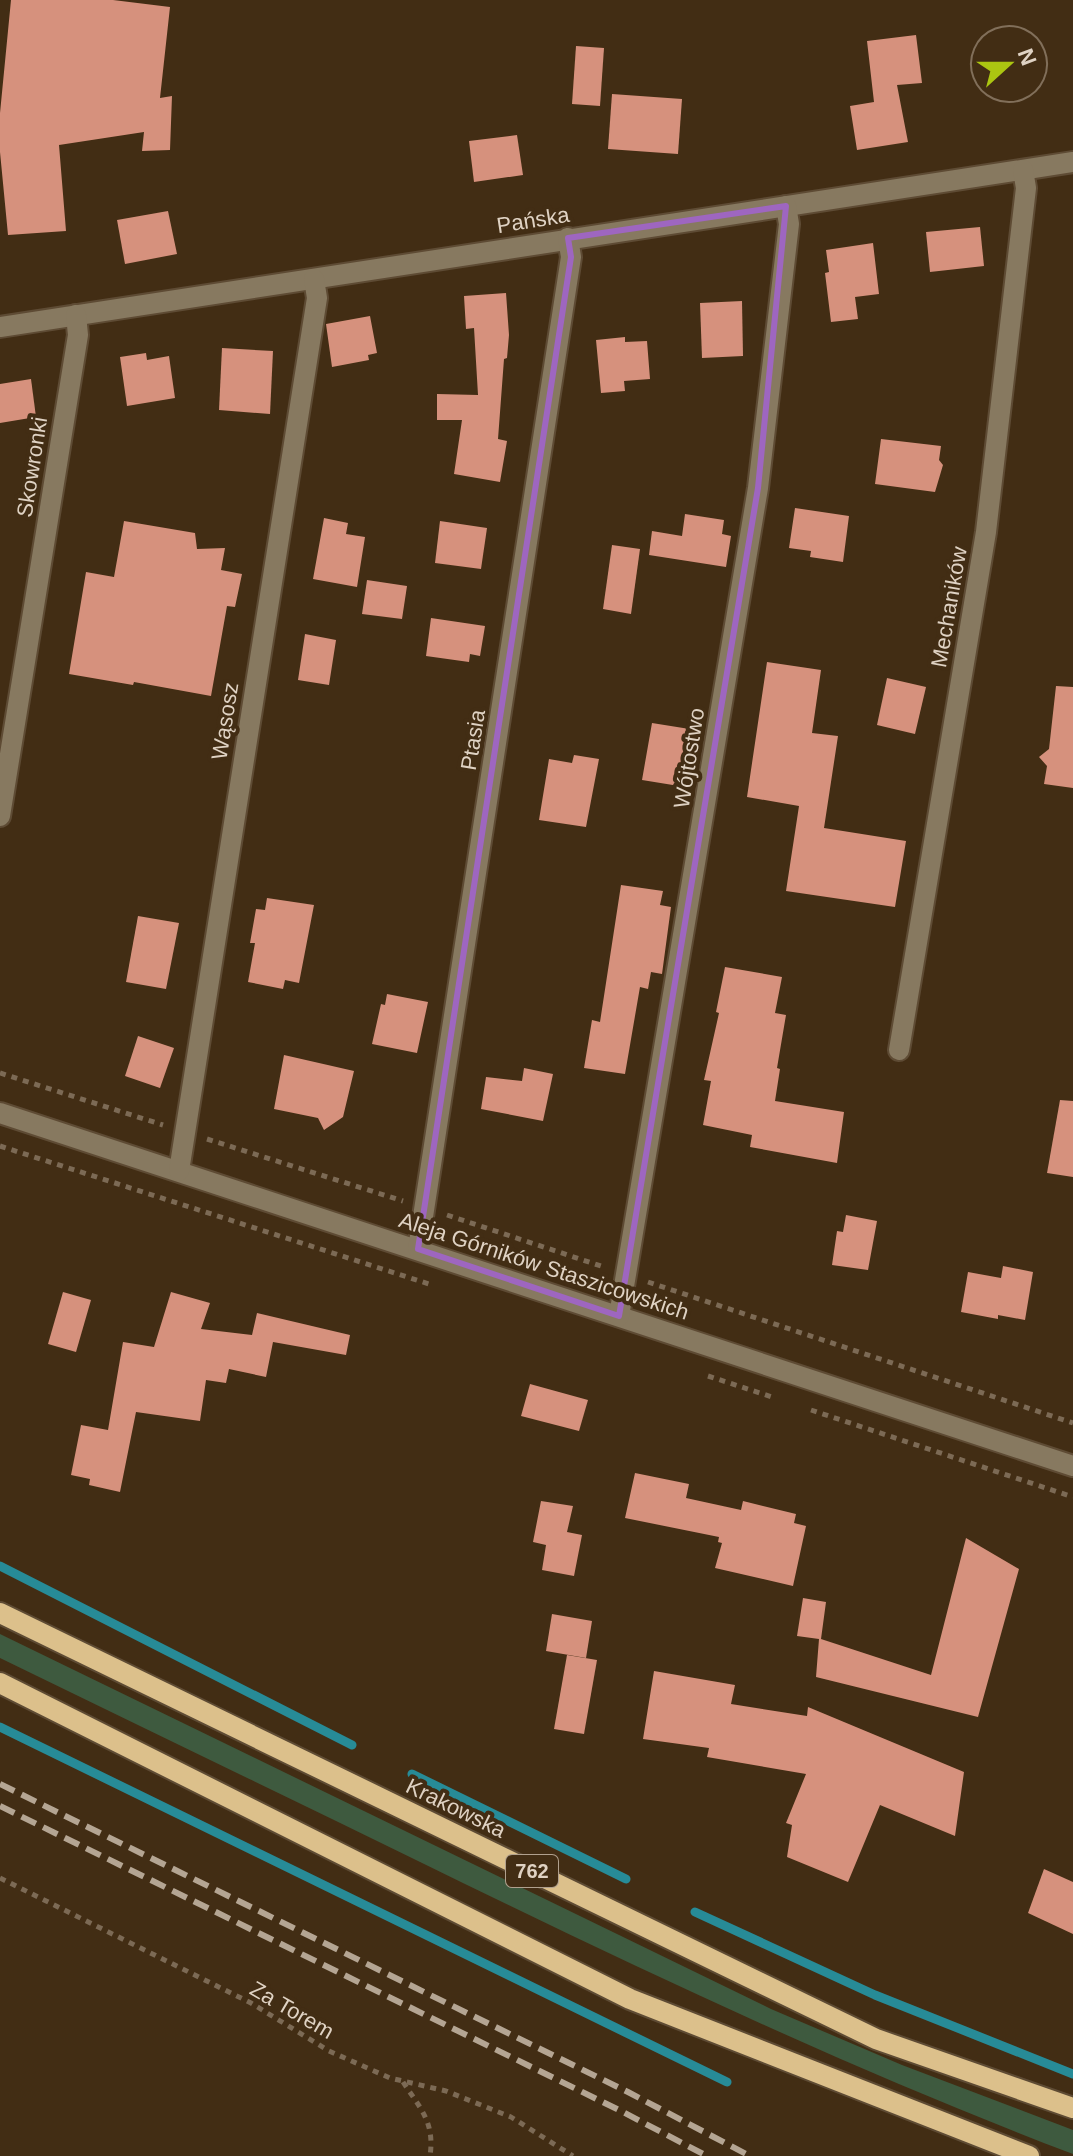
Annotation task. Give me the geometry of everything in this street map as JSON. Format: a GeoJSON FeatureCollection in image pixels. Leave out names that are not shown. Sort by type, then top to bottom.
{"type":"FeatureCollection","features":[{"type":"Feature","properties":{"kind":"main road","name":"Krakowska"},"geometry":{"type":"LineString","coordinates":[[0,1613],[876,2039],[1073,2108]]}},
{"type":"Feature","properties":{"kind":"main road"},"geometry":{"type":"LineString","coordinates":[[0,1683],[630,1999],[1029,2156]]}},
{"type":"Feature","properties":{"kind":"street","name":"Pańska"},"geometry":{"type":"LineString","coordinates":[[0,327],[1073,162]]}},
{"type":"Feature","properties":{"kind":"street","name":"Mechaników"},"geometry":{"type":"LineString","coordinates":[[899,1050],[986,532],[1026,188],[1023,170]]}},
{"type":"Feature","properties":{"kind":"street","name":"Wójtostwo"},"geometry":{"type":"LineString","coordinates":[[619,1316],[758,488],[789,224],[786,206]]}},
{"type":"Feature","properties":{"kind":"street","name":"Ptasia"},"geometry":{"type":"LineString","coordinates":[[418,1249],[427,1208],[571,257],[568,238]]}},
{"type":"Feature","properties":{"kind":"street","name":"Wąsosz"},"geometry":{"type":"LineString","coordinates":[[179,1171],[317,298],[314,279]]}},
{"type":"Feature","properties":{"kind":"street","name":"Skowronki"},"geometry":{"type":"LineString","coordinates":[[0,816],[78,335],[76,315]]}},
{"type":"Feature","properties":{"kind":"street","name":"Aleja Górników Staszicowskich"},"geometry":{"type":"LineString","coordinates":[[0,1113],[1073,1466]]}},
{"type":"Feature","properties":{"kind":"path"},"geometry":{"type":"LineString","coordinates":[[0,1073],[427,1208],[1073,1423]]}},
{"type":"Feature","properties":{"kind":"path"},"geometry":{"type":"LineString","coordinates":[[0,1146],[433,1285]]}},
{"type":"Feature","properties":{"kind":"path"},"geometry":{"type":"LineString","coordinates":[[705,1375],[779,1399]]}},
{"type":"Feature","properties":{"kind":"path"},"geometry":{"type":"LineString","coordinates":[[808,1409],[1073,1497]]}},
{"type":"Feature","properties":{"kind":"path","name":"Za Torem"},"geometry":{"type":"LineString","coordinates":[[0,1878],[251,2003],[329,2051],[402,2081],[446,2091],[511,2117],[573,2156]]}},
{"type":"Feature","properties":{"kind":"path"},"geometry":{"type":"LineString","coordinates":[[402,2081],[429,2122],[432,2135],[430,2156]]}},
{"type":"Feature","properties":{"kind":"highlighted area"},"geometry":{"type":"Polygon","coordinates":[[[786,206],[758,488],[619,1316],[418,1249],[571,257],[568,238],[786,206]]]}},
{"type":"Feature","properties":{"kind":"green space"},"geometry":{"type":"Polygon","coordinates":[[[0,1634],[771,2009],[902,2065],[1073,2130],[1073,2154],[824,2052],[499,1900],[0,1658],[0,1634]]]}},
{"type":"Feature","properties":{"kind":"building"},"geometry":{"type":"Polygon","coordinates":[[[11,0],[113,0],[170,7],[160,98],[172,96],[170,150],[142,151],[144,132],[59,145],[66,231],[8,235],[0,152],[0,113],[11,0]]]}},
{"type":"Feature","properties":{"kind":"building"},"geometry":{"type":"Polygon","coordinates":[[[916,35],[922,83],[897,85],[908,142],[857,150],[850,106],[874,102],[867,41],[916,35]]]}},
{"type":"Feature","properties":{"kind":"building"},"geometry":{"type":"Polygon","coordinates":[[[576,46],[604,48],[600,106],[572,104],[576,46]]]}},
{"type":"Feature","properties":{"kind":"building"},"geometry":{"type":"Polygon","coordinates":[[[612,94],[682,99],[678,154],[608,149],[612,94]]]}},
{"type":"Feature","properties":{"kind":"building"},"geometry":{"type":"Polygon","coordinates":[[[517,135],[523,175],[474,182],[469,141],[517,135]]]}},
{"type":"Feature","properties":{"kind":"building"},"geometry":{"type":"Polygon","coordinates":[[[168,211],[177,254],[125,264],[117,220],[168,211]]]}},
{"type":"Feature","properties":{"kind":"building"},"geometry":{"type":"Polygon","coordinates":[[[980,227],[984,266],[930,272],[926,232],[980,227]]]}},
{"type":"Feature","properties":{"kind":"building"},"geometry":{"type":"Polygon","coordinates":[[[873,243],[879,294],[855,297],[858,319],[831,322],[825,273],[829,272],[826,250],[873,243]]]}},
{"type":"Feature","properties":{"kind":"building"},"geometry":{"type":"Polygon","coordinates":[[[506,293],[509,335],[507,358],[504,359],[498,439],[507,441],[500,482],[454,474],[462,420],[437,420],[437,394],[478,395],[474,328],[466,329],[464,296],[506,293]]]}},
{"type":"Feature","properties":{"kind":"building"},"geometry":{"type":"Polygon","coordinates":[[[742,301],[743,356],[702,358],[700,303],[742,301]]]}},
{"type":"Feature","properties":{"kind":"building"},"geometry":{"type":"Polygon","coordinates":[[[370,316],[377,353],[368,355],[369,360],[332,367],[326,324],[370,316]]]}},
{"type":"Feature","properties":{"kind":"building"},"geometry":{"type":"Polygon","coordinates":[[[625,337],[625,342],[647,341],[650,379],[624,381],[625,391],[601,393],[596,340],[625,337]]]}},
{"type":"Feature","properties":{"kind":"building"},"geometry":{"type":"Polygon","coordinates":[[[222,348],[273,351],[270,414],[219,410],[222,348]]]}},
{"type":"Feature","properties":{"kind":"building"},"geometry":{"type":"Polygon","coordinates":[[[146,353],[147,360],[169,356],[175,398],[127,406],[120,357],[146,353]]]}},
{"type":"Feature","properties":{"kind":"building"},"geometry":{"type":"Polygon","coordinates":[[[31,379],[36,417],[0,423],[0,384],[31,379]]]}},
{"type":"Feature","properties":{"kind":"building"},"geometry":{"type":"Polygon","coordinates":[[[881,439],[941,446],[939,460],[943,465],[935,492],[875,484],[881,439]]]}},
{"type":"Feature","properties":{"kind":"building"},"geometry":{"type":"Polygon","coordinates":[[[795,508],[849,516],[843,562],[810,557],[811,551],[789,548],[795,508]]]}},
{"type":"Feature","properties":{"kind":"building"},"geometry":{"type":"Polygon","coordinates":[[[685,514],[724,520],[722,534],[731,536],[726,567],[649,555],[652,531],[682,536],[685,514]]]}},
{"type":"Feature","properties":{"kind":"building"},"geometry":{"type":"Polygon","coordinates":[[[324,518],[348,523],[346,534],[365,537],[357,587],[313,579],[324,518]]]}},
{"type":"Feature","properties":{"kind":"building"},"geometry":{"type":"Polygon","coordinates":[[[124,521],[195,533],[197,549],[225,548],[221,570],[242,574],[235,607],[227,606],[211,696],[69,674],[86,572],[114,577],[124,521]]]}},
{"type":"Feature","properties":{"kind":"building"},"geometry":{"type":"Polygon","coordinates":[[[440,521],[487,528],[481,569],[435,563],[440,521]]]}},
{"type":"Feature","properties":{"kind":"building"},"geometry":{"type":"Polygon","coordinates":[[[612,545],[640,549],[631,614],[603,609],[612,545]]]}},
{"type":"Feature","properties":{"kind":"building"},"geometry":{"type":"Polygon","coordinates":[[[367,580],[407,586],[402,619],[362,614],[367,580]]]}},
{"type":"Feature","properties":{"kind":"building"},"geometry":{"type":"Polygon","coordinates":[[[431,618],[485,626],[480,656],[470,654],[469,662],[426,656],[431,618]]]}},
{"type":"Feature","properties":{"kind":"building"},"geometry":{"type":"Polygon","coordinates":[[[305,634],[336,640],[329,685],[298,680],[305,634]]]}},
{"type":"Feature","properties":{"kind":"building"},"geometry":{"type":"Polygon","coordinates":[[[767,662],[821,670],[812,733],[838,736],[824,828],[906,841],[895,907],[786,891],[799,806],[747,797],[767,662]]]}},
{"type":"Feature","properties":{"kind":"building"},"geometry":{"type":"Polygon","coordinates":[[[887,678],[926,687],[915,734],[877,725],[887,678]]]}},
{"type":"Feature","properties":{"kind":"building"},"geometry":{"type":"Polygon","coordinates":[[[1056,686],[1073,687],[1073,788],[1044,784],[1047,766],[1039,757],[1049,749],[1056,686]]]}},
{"type":"Feature","properties":{"kind":"building"},"geometry":{"type":"Polygon","coordinates":[[[652,723],[702,731],[697,769],[682,767],[679,786],[642,780],[652,723]]]}},
{"type":"Feature","properties":{"kind":"building"},"geometry":{"type":"Polygon","coordinates":[[[574,755],[599,759],[586,827],[539,820],[549,759],[572,763],[574,755]]]}},
{"type":"Feature","properties":{"kind":"building"},"geometry":{"type":"Polygon","coordinates":[[[621,885],[663,891],[660,905],[671,907],[662,974],[651,972],[648,989],[640,987],[625,1074],[584,1068],[592,1020],[600,1022],[621,885]]]}},
{"type":"Feature","properties":{"kind":"building"},"geometry":{"type":"Polygon","coordinates":[[[267,898],[314,905],[299,983],[285,980],[283,989],[248,982],[255,943],[250,943],[256,909],[265,910],[267,898]]]}},
{"type":"Feature","properties":{"kind":"building"},"geometry":{"type":"Polygon","coordinates":[[[138,916],[179,923],[166,989],[126,982],[138,916]]]}},
{"type":"Feature","properties":{"kind":"building"},"geometry":{"type":"Polygon","coordinates":[[[725,967],[782,977],[775,1013],[786,1015],[775,1101],[844,1112],[837,1163],[750,1147],[752,1135],[703,1125],[711,1081],[704,1080],[719,1013],[716,1012],[725,967]]]}},
{"type":"Feature","properties":{"kind":"building"},"geometry":{"type":"Polygon","coordinates":[[[387,994],[428,1002],[417,1053],[372,1044],[381,1004],[385,1005],[387,994]]]}},
{"type":"Feature","properties":{"kind":"building"},"geometry":{"type":"Polygon","coordinates":[[[138,1036],[174,1048],[160,1088],[125,1076],[138,1036]]]}},
{"type":"Feature","properties":{"kind":"building"},"geometry":{"type":"Polygon","coordinates":[[[284,1055],[354,1071],[343,1117],[324,1130],[318,1118],[274,1109],[284,1055]]]}},
{"type":"Feature","properties":{"kind":"building"},"geometry":{"type":"Polygon","coordinates":[[[524,1068],[553,1074],[543,1121],[481,1109],[486,1077],[522,1081],[524,1068]]]}},
{"type":"Feature","properties":{"kind":"building"},"geometry":{"type":"Polygon","coordinates":[[[1060,1100],[1073,1101],[1073,1177],[1047,1173],[1060,1100]]]}},
{"type":"Feature","properties":{"kind":"building"},"geometry":{"type":"Polygon","coordinates":[[[846,1215],[877,1221],[868,1270],[832,1265],[837,1231],[843,1232],[846,1215]]]}},
{"type":"Feature","properties":{"kind":"building"},"geometry":{"type":"Polygon","coordinates":[[[1003,1266],[1033,1272],[1025,1320],[961,1312],[968,1272],[1001,1278],[1003,1266]]]}},
{"type":"Feature","properties":{"kind":"building"},"geometry":{"type":"Polygon","coordinates":[[[63,1292],[91,1300],[76,1352],[48,1344],[63,1292]]]}},
{"type":"Feature","properties":{"kind":"building"},"geometry":{"type":"Polygon","coordinates":[[[171,1292],[210,1303],[201,1329],[252,1335],[257,1313],[350,1335],[346,1355],[273,1342],[266,1377],[229,1369],[226,1383],[206,1380],[200,1421],[136,1412],[120,1492],[89,1485],[90,1479],[71,1475],[81,1425],[108,1430],[123,1342],[154,1347],[171,1292]]]}},
{"type":"Feature","properties":{"kind":"building"},"geometry":{"type":"Polygon","coordinates":[[[530,1384],[588,1400],[579,1431],[521,1416],[530,1384]]]}},
{"type":"Feature","properties":{"kind":"building"},"geometry":{"type":"Polygon","coordinates":[[[635,1473],[689,1484],[686,1498],[741,1510],[743,1501],[796,1514],[794,1523],[806,1526],[793,1586],[715,1568],[722,1543],[718,1542],[719,1537],[625,1518],[635,1473]]]}},
{"type":"Feature","properties":{"kind":"building"},"geometry":{"type":"Polygon","coordinates":[[[541,1501],[573,1506],[567,1532],[582,1535],[574,1576],[542,1570],[546,1545],[533,1542],[541,1501]]]}},
{"type":"Feature","properties":{"kind":"building"},"geometry":{"type":"Polygon","coordinates":[[[966,1538],[1019,1569],[978,1717],[816,1677],[819,1639],[797,1636],[803,1598],[826,1602],[821,1639],[931,1675],[966,1538]]]}},
{"type":"Feature","properties":{"kind":"building"},"geometry":{"type":"Polygon","coordinates":[[[552,1614],[592,1621],[586,1658],[546,1651],[552,1614]]]}},
{"type":"Feature","properties":{"kind":"building"},"geometry":{"type":"Polygon","coordinates":[[[567,1655],[597,1660],[584,1734],[554,1729],[567,1655]]]}},
{"type":"Feature","properties":{"kind":"building"},"geometry":{"type":"Polygon","coordinates":[[[654,1671],[735,1685],[731,1704],[807,1716],[808,1707],[964,1772],[955,1836],[880,1805],[848,1882],[787,1857],[792,1825],[786,1823],[806,1774],[707,1757],[709,1748],[643,1739],[654,1671]]]}},
{"type":"Feature","properties":{"kind":"building"},"geometry":{"type":"Polygon","coordinates":[[[1044,1869],[1073,1882],[1073,1934],[1028,1913],[1044,1869]]]}},
{"type":"Feature","properties":{"kind":"waterway"},"geometry":{"type":"LineString","coordinates":[[0,1566],[352,1745]]}},
{"type":"Feature","properties":{"kind":"waterway"},"geometry":{"type":"LineString","coordinates":[[0,1727],[727,2082]]}},
{"type":"Feature","properties":{"kind":"waterway"},"geometry":{"type":"LineString","coordinates":[[412,1774],[626,1879]]}},
{"type":"Feature","properties":{"kind":"waterway"},"geometry":{"type":"LineString","coordinates":[[695,1912],[875,1995],[1073,2074]]}},
{"type":"Feature","properties":{"kind":"railway"},"geometry":{"type":"LineString","coordinates":[[0,1784],[628,2092],[750,2156]]}},
{"type":"Feature","properties":{"kind":"railway"},"geometry":{"type":"LineString","coordinates":[[0,1806],[707,2156]]}}]}
